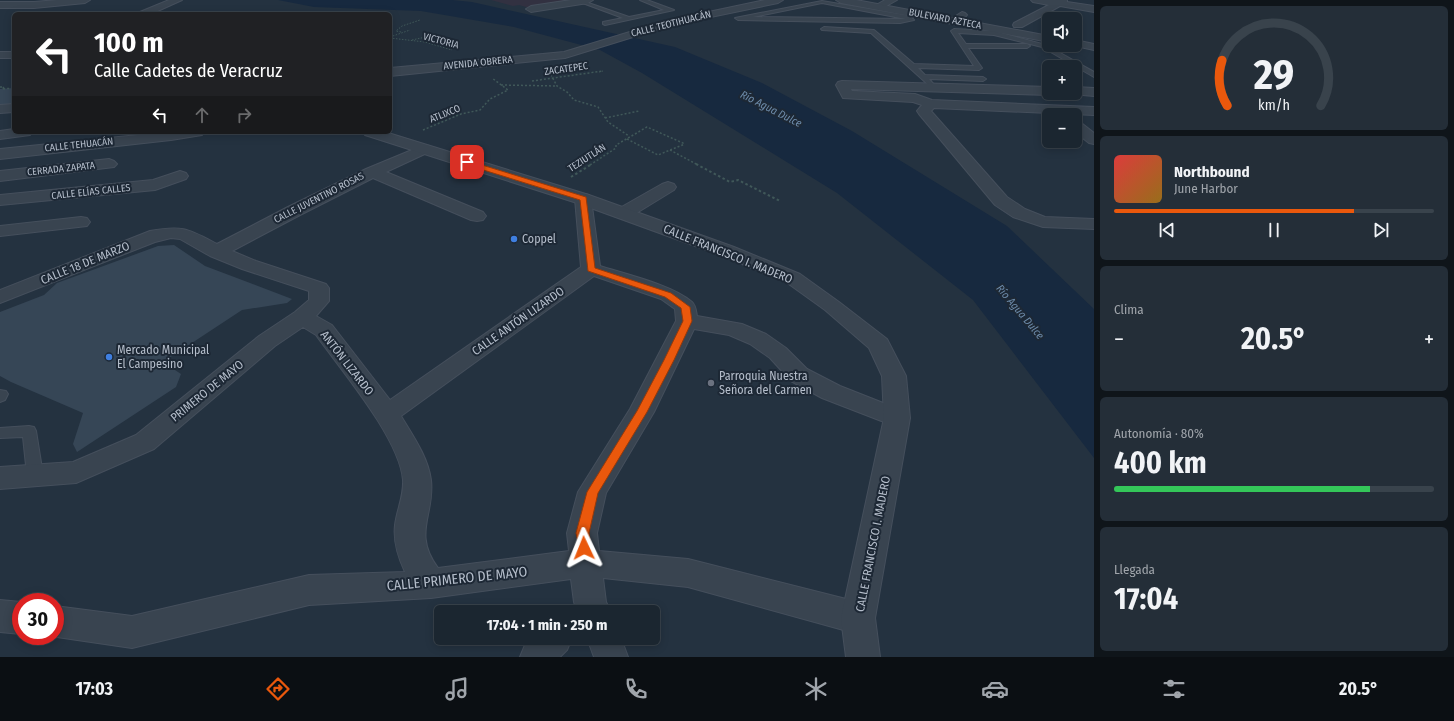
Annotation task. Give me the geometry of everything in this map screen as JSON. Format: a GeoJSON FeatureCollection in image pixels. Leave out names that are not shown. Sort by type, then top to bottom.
{"type":"FeatureCollection","features":[{"type":"Feature","properties":{"kind":"street"},"geometry":{"type":"LineString","coordinates":[[0,5],[34,5],[85,0]]}},
{"type":"Feature","properties":{"kind":"street"},"geometry":{"type":"LineString","coordinates":[[148,12],[177,0]]}},
{"type":"Feature","properties":{"kind":"street"},"geometry":{"type":"LineString","coordinates":[[532,9],[585,0]]}},
{"type":"Feature","properties":{"kind":"street","name":"BULEVARD AZTECA"},"geometry":{"type":"LineString","coordinates":[[841,0],[876,3],[1042,41]]}},
{"type":"Feature","properties":{"kind":"street"},"geometry":{"type":"LineString","coordinates":[[1036,0],[1062,2],[1094,9]]}},
{"type":"Feature","properties":{"kind":"street","name":"CALLE TEOTIHUACÁN"},"geometry":{"type":"LineString","coordinates":[[565,55],[670,22],[776,1]]}},
{"type":"Feature","properties":{"kind":"street","name":"BULEVARD AZTECA"},"geometry":{"type":"LineString","coordinates":[[876,3],[890,1],[1042,30]]}},
{"type":"Feature","properties":{"kind":"street"},"geometry":{"type":"LineString","coordinates":[[1018,26],[1062,2]]}},
{"type":"Feature","properties":{"kind":"street"},"geometry":{"type":"LineString","coordinates":[[953,21],[962,15]]}},
{"type":"Feature","properties":{"kind":"street"},"geometry":{"type":"LineString","coordinates":[[1082,37],[1094,39]]}},
{"type":"Feature","properties":{"kind":"street"},"geometry":{"type":"LineString","coordinates":[[1082,45],[1094,47]]}},
{"type":"Feature","properties":{"kind":"street"},"geometry":{"type":"LineString","coordinates":[[0,55],[12,55]]}},
{"type":"Feature","properties":{"kind":"street","name":"AVENIDA OBRERA"},"geometry":{"type":"LineString","coordinates":[[392,72],[565,55]]}},
{"type":"Feature","properties":{"kind":"street"},"geometry":{"type":"LineString","coordinates":[[1042,91],[926,96],[848,95],[842,85],[905,87],[926,96],[1042,111]]}},
{"type":"Feature","properties":{"kind":"street"},"geometry":{"type":"LineString","coordinates":[[905,87],[926,96]]}},
{"type":"Feature","properties":{"kind":"street"},"geometry":{"type":"LineString","coordinates":[[1082,91],[1094,92]]}},
{"type":"Feature","properties":{"kind":"street"},"geometry":{"type":"LineString","coordinates":[[926,96],[924,111],[1001,201],[1019,213],[1042,222],[1094,224]]}},
{"type":"Feature","properties":{"kind":"street"},"geometry":{"type":"LineString","coordinates":[[0,109],[12,108]]}},
{"type":"Feature","properties":{"kind":"street"},"geometry":{"type":"LineString","coordinates":[[1082,112],[1094,111]]}},
{"type":"Feature","properties":{"kind":"street"},"geometry":{"type":"LineString","coordinates":[[1082,131],[1094,140]]}},
{"type":"Feature","properties":{"kind":"street"},"geometry":{"type":"LineString","coordinates":[[0,135],[12,134]]}},
{"type":"Feature","properties":{"kind":"street"},"geometry":{"type":"LineString","coordinates":[[0,191],[7,175],[45,134]]}},
{"type":"Feature","properties":{"kind":"street","name":"CALLE TEHUACÁN"},"geometry":{"type":"LineString","coordinates":[[0,154],[171,134]]}},
{"type":"Feature","properties":{"kind":"street","name":"CALLE FRANCISCO I. MADERO"},"geometry":{"type":"LineString","coordinates":[[384,134],[424,140],[552,189],[624,213],[727,251],[793,278],[832,306],[879,344],[894,376],[897,418],[858,618],[863,657]]}},
{"type":"Feature","properties":{"kind":"street","name":"CALLE JUVENTINO ROSAS"},"geometry":{"type":"LineString","coordinates":[[217,252],[290,212],[372,172],[424,140]]}},
{"type":"Feature","properties":{"kind":"street","name":"CERRADA ZAPATA"},"geometry":{"type":"LineString","coordinates":[[7,175],[109,164]]}},
{"type":"Feature","properties":{"kind":"street"},"geometry":{"type":"LineString","coordinates":[[372,172],[477,216]]}},
{"type":"Feature","properties":{"kind":"street","name":"CALLE ELÍAS CALLES"},"geometry":{"type":"LineString","coordinates":[[0,200],[155,185],[180,176]]}},
{"type":"Feature","properties":{"kind":"street"},"geometry":{"type":"LineString","coordinates":[[624,213],[668,187]]}},
{"type":"Feature","properties":{"kind":"street"},"geometry":{"type":"LineString","coordinates":[[583,199],[591,269],[668,295],[685,307],[687,321],[641,412],[592,492],[582,533],[586,563],[588,605]]}},
{"type":"Feature","properties":{"kind":"street"},"geometry":{"type":"LineString","coordinates":[[0,231],[81,222]]}},
{"type":"Feature","properties":{"kind":"street","name":"CALLE 18 DE MARZO"},"geometry":{"type":"LineString","coordinates":[[0,297],[150,237],[170,233],[184,234],[217,252]]}},
{"type":"Feature","properties":{"kind":"street","name":"PRIMERO DE MAYO"},"geometry":{"type":"LineString","coordinates":[[0,478],[76,472],[145,442],[267,341],[303,317],[319,301],[319,288],[249,265],[217,252]]}},
{"type":"Feature","properties":{"kind":"street","name":"CALLE ANTÓN LIZARDO"},"geometry":{"type":"LineString","coordinates":[[387,414],[591,269]]}},
{"type":"Feature","properties":{"kind":"street","name":"ANTÓN LIZARDO"},"geometry":{"type":"LineString","coordinates":[[303,317],[324,330],[387,414],[410,454],[417,479],[417,495],[410,524],[410,544],[418,566],[431,584]]}},
{"type":"Feature","properties":{"kind":"street"},"geometry":{"type":"LineString","coordinates":[[687,321],[734,329],[758,339],[778,353],[799,375],[831,392],[897,418]]}},
{"type":"Feature","properties":{"kind":"street","name":"CALLE PRIMERO DE MAYO"},"geometry":{"type":"LineString","coordinates":[[64,623],[132,632],[309,590],[431,584],[586,563],[688,573],[858,618]]}},
{"type":"Feature","properties":{"kind":"street"},"geometry":{"type":"LineString","coordinates":[[0,616],[12,617]]}},
{"type":"Feature","properties":{"kind":"street"},"geometry":{"type":"LineString","coordinates":[[537,657],[548,645]]}},
{"type":"Feature","properties":{"kind":"street"},"geometry":{"type":"LineString","coordinates":[[607,645],[611,657]]}},
{"type":"Feature","properties":{"kind":"lane"},"geometry":{"type":"LineString","coordinates":[[585,0],[628,18]]}},
{"type":"Feature","properties":{"kind":"lane"},"geometry":{"type":"LineString","coordinates":[[605,23],[671,10],[642,0]]}},
{"type":"Feature","properties":{"kind":"lane"},"geometry":{"type":"LineString","coordinates":[[822,2],[910,18],[911,20],[884,20],[738,18],[822,2]]}},
{"type":"Feature","properties":{"kind":"lane"},"geometry":{"type":"LineString","coordinates":[[788,3],[816,8]]}},
{"type":"Feature","properties":{"kind":"lane"},"geometry":{"type":"LineString","coordinates":[[846,14],[884,20]]}},
{"type":"Feature","properties":{"kind":"lane"},"geometry":{"type":"LineString","coordinates":[[824,29],[872,30],[923,77],[926,96]]}},
{"type":"Feature","properties":{"kind":"lane"},"geometry":{"type":"LineString","coordinates":[[912,66],[979,68],[954,30],[994,33],[1042,41]]}},
{"type":"Feature","properties":{"kind":"lane"},"geometry":{"type":"LineString","coordinates":[[964,46],[1042,42]]}},
{"type":"Feature","properties":{"kind":"lane"},"geometry":{"type":"LineString","coordinates":[[1061,52],[1094,75]]}},
{"type":"Feature","properties":{"kind":"lane"},"geometry":{"type":"LineString","coordinates":[[923,77],[983,79]]}},
{"type":"Feature","properties":{"kind":"lane"},"geometry":{"type":"LineString","coordinates":[[0,433],[29,432],[35,475]]}},
{"type":"Feature","properties":{"kind":"path"},"geometry":{"type":"LineString","coordinates":[[401,32],[396,31],[402,26],[420,20]]}},
{"type":"Feature","properties":{"kind":"path","name":"VICTORIA"},"geometry":{"type":"LineString","coordinates":[[392,36],[410,30]]}},
{"type":"Feature","properties":{"kind":"path"},"geometry":{"type":"LineString","coordinates":[[409,41],[435,35]]}},
{"type":"Feature","properties":{"kind":"path","name":"VICTORIA"},"geometry":{"type":"LineString","coordinates":[[392,37],[409,41],[425,42],[452,50]]}},
{"type":"Feature","properties":{"kind":"path"},"geometry":{"type":"LineString","coordinates":[[539,57],[544,61],[554,77],[557,86]]}},
{"type":"Feature","properties":{"kind":"path","name":"ZACATEPEC"},"geometry":{"type":"LineString","coordinates":[[532,81],[603,71]]}},
{"type":"Feature","properties":{"kind":"path"},"geometry":{"type":"LineString","coordinates":[[492,78],[501,85],[557,86],[567,92],[574,100],[598,107],[608,122],[629,136],[647,128],[685,144],[658,155],[627,139]]}},
{"type":"Feature","properties":{"kind":"path","name":"ATLIXCO"},"geometry":{"type":"LineString","coordinates":[[424,140],[461,114],[480,110],[490,98],[508,90],[501,85]]}},
{"type":"Feature","properties":{"kind":"path"},"geometry":{"type":"LineString","coordinates":[[0,87],[4,87],[2,89],[12,88]]}},
{"type":"Feature","properties":{"kind":"path"},"geometry":{"type":"LineString","coordinates":[[605,118],[639,111]]}},
{"type":"Feature","properties":{"kind":"path","name":"TEZIUTLÁN"},"geometry":{"type":"LineString","coordinates":[[552,189],[616,148],[616,144],[627,139],[629,136]]}},
{"type":"Feature","properties":{"kind":"path"},"geometry":{"type":"LineString","coordinates":[[670,150],[730,182],[738,180],[780,201]]}},
{"type":"Feature","properties":{"kind":"shaded area"},"geometry":{"type":"Polygon","coordinates":[[[491,0],[577,0],[530,8],[519,5],[513,6],[491,0]]]}},
{"type":"Feature","properties":{"kind":"water","name":"Río Agua Dulce"},"geometry":{"type":"Polygon","coordinates":[[[278,0],[452,0],[472,2],[675,47],[762,83],[852,131],[1007,226],[1094,309],[1094,458],[973,300],[837,193],[642,73],[600,50],[514,27],[421,11],[314,7],[278,0]]]}},
{"type":"Feature","properties":{"kind":"building"},"geometry":{"type":"Polygon","coordinates":[[[12,88],[12,104],[0,105],[0,89],[12,88]]]}},
{"type":"Feature","properties":{"kind":"building","name":"Mercado Municipal El Campesino"},"geometry":{"type":"Polygon","coordinates":[[[174,245],[205,266],[292,299],[287,303],[242,310],[163,362],[181,374],[176,387],[77,452],[73,444],[83,413],[0,376],[0,312],[44,295],[57,283],[158,246],[174,245]]]}},
{"type":"Feature","properties":{"kind":"place","name":"Coppel"},"geometry":{"type":"Point","coordinates":[514,239]}},
{"type":"Feature","properties":{"kind":"place","name":"Mercado Municipal El Campesino"},"geometry":{"type":"Point","coordinates":[109,357]}},
{"type":"Feature","properties":{"kind":"place","name":"Parroquia Nuestra Señora del Carmen"},"geometry":{"type":"Point","coordinates":[711,383]}},
{"type":"Feature","properties":{"kind":"route"},"geometry":{"type":"LineString","coordinates":[[467,162],[583,199],[591,269],[668,295],[685,307],[687,321],[669,360],[641,412],[592,492],[582,533],[584,548]]}}]}
